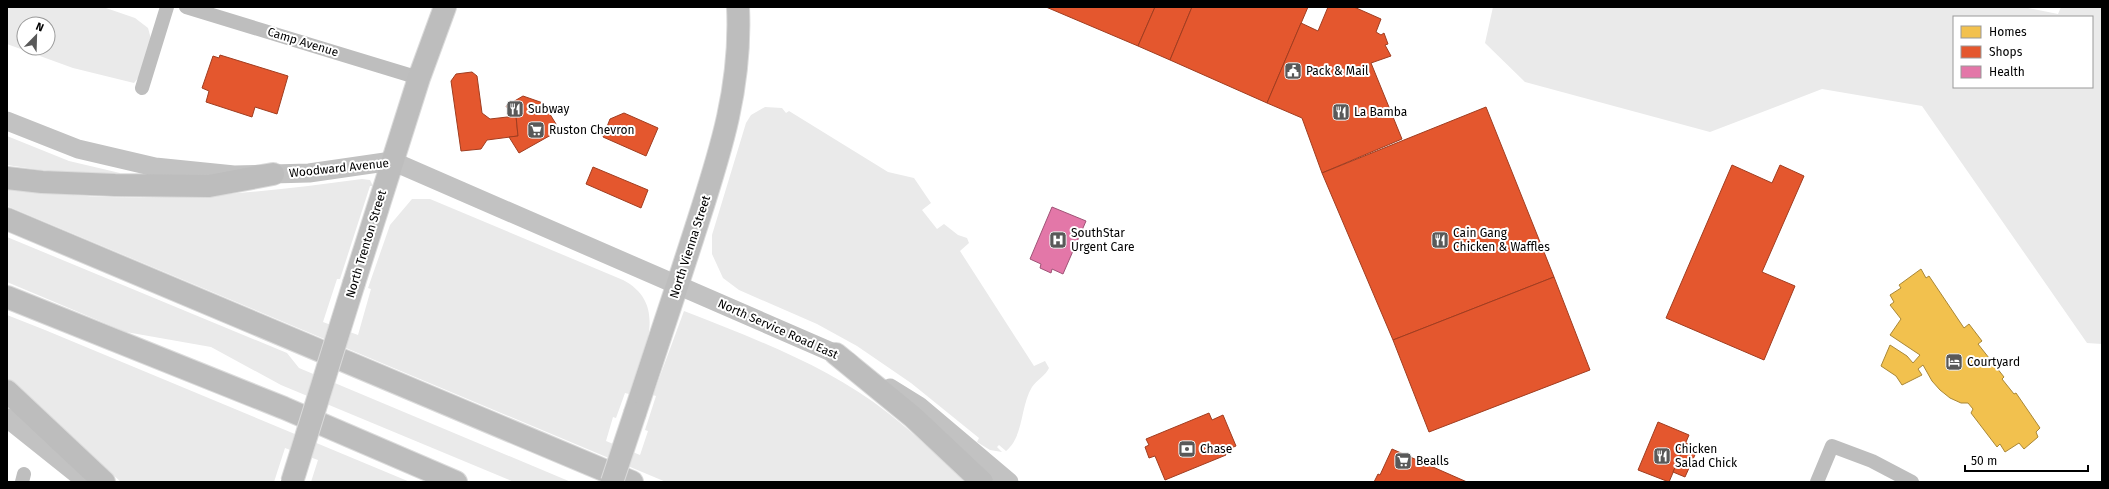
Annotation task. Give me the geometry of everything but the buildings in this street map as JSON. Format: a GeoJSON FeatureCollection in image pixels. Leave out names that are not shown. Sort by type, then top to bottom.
{"type":"FeatureCollection","features":[{"type":"Feature","properties":{"kind":"highway","name":"North Trenton Street"},"geometry":{"type":"LineString","coordinates":[[292,482],[392,161],[444,7]]}},
{"type":"Feature","properties":{"kind":"highway","name":"North Vienna Street"},"geometry":{"type":"LineString","coordinates":[[612,482],[716,168],[732,106],[737,65],[738,7]]}},
{"type":"Feature","properties":{"kind":"highway"},"geometry":{"type":"LineString","coordinates":[[7,178],[42,182],[108,185],[209,186],[273,174]]}},
{"type":"Feature","properties":{"kind":"highway"},"geometry":{"type":"LineString","coordinates":[[7,219],[632,482]]}},
{"type":"Feature","properties":{"kind":"highway"},"geometry":{"type":"LineString","coordinates":[[7,297],[284,408],[456,482]]}},
{"type":"Feature","properties":{"kind":"highway"},"geometry":{"type":"LineString","coordinates":[[836,354],[913,417],[982,482]]}},
{"type":"Feature","properties":{"kind":"highway"},"geometry":{"type":"LineString","coordinates":[[7,391],[104,482]]}},
{"type":"Feature","properties":{"kind":"main road","name":"Woodward Avenue"},"geometry":{"type":"LineString","coordinates":[[7,121],[78,149],[155,167],[234,175],[309,173],[392,161],[678,284]]}},
{"type":"Feature","properties":{"kind":"main road","name":"North Service Road East"},"geometry":{"type":"LineString","coordinates":[[678,284],[836,354],[919,406],[1009,482]]}},
{"type":"Feature","properties":{"kind":"main road"},"geometry":{"type":"LineString","coordinates":[[7,418],[87,482]]}},
{"type":"Feature","properties":{"kind":"street"},"geometry":{"type":"LineString","coordinates":[[142,88],[166,7]]}},
{"type":"Feature","properties":{"kind":"street","name":"Camp Avenue"},"geometry":{"type":"LineString","coordinates":[[186,7],[419,78]]}},
{"type":"Feature","properties":{"kind":"street"},"geometry":{"type":"LineString","coordinates":[[1817,482],[1832,446],[1872,461],[1912,482]]}},
{"type":"Feature","properties":{"kind":"shaded area"},"geometry":{"type":"Polygon","coordinates":[[[7,7],[103,7],[135,18],[148,28],[151,39],[139,77],[134,83],[73,68],[40,56],[56,56],[56,16],[16,16],[16,47],[7,44],[7,7]]]}},
{"type":"Feature","properties":{"kind":"shaded area"},"geometry":{"type":"Polygon","coordinates":[[[1493,7],[2023,7],[2058,14],[2061,7],[2102,7],[2102,344],[2087,343],[1922,106],[1822,89],[1710,132],[1525,82],[1485,43],[1493,7]]]}},
{"type":"Feature","properties":{"kind":"shaded area"},"geometry":{"type":"Polygon","coordinates":[[[765,107],[782,108],[786,113],[789,111],[888,172],[914,178],[931,203],[922,210],[937,229],[944,224],[958,235],[967,238],[969,243],[960,251],[1034,366],[1045,361],[1049,368],[1032,387],[1025,403],[1016,437],[1012,445],[1006,451],[999,445],[997,447],[1002,452],[990,450],[977,442],[979,438],[911,383],[857,346],[817,324],[739,290],[723,278],[712,254],[712,235],[746,123],[751,115],[765,107]]]}},
{"type":"Feature","properties":{"kind":"shaded area"},"geometry":{"type":"Polygon","coordinates":[[[7,136],[69,161],[120,173],[119,178],[61,173],[7,165],[7,136]]]}},
{"type":"Feature","properties":{"kind":"shaded area"},"geometry":{"type":"Polygon","coordinates":[[[362,179],[370,180],[373,186],[370,186],[340,279],[337,279],[323,322],[358,335],[371,289],[368,288],[390,225],[412,199],[430,199],[623,280],[638,291],[646,303],[649,317],[649,332],[640,364],[629,394],[625,393],[616,418],[613,417],[606,441],[640,455],[648,431],[645,430],[656,396],[653,395],[684,311],[764,343],[816,367],[841,381],[865,396],[898,421],[965,482],[666,482],[7,206],[7,187],[51,193],[140,197],[229,194],[362,179]]]}},
{"type":"Feature","properties":{"kind":"shaded area"},"geometry":{"type":"Polygon","coordinates":[[[7,237],[287,353],[299,368],[571,482],[514,482],[281,385],[211,347],[126,332],[7,282],[7,237]]]}},
{"type":"Feature","properties":{"kind":"shaded area"},"geometry":{"type":"Polygon","coordinates":[[[7,315],[410,482],[311,482],[318,460],[285,448],[274,482],[121,482],[7,379],[7,315]]]}},
{"type":"Feature","properties":{"kind":"place","name":"Pack & Mail"},"geometry":{"type":"Point","coordinates":[1293,71]}},
{"type":"Feature","properties":{"kind":"place","name":"Subway"},"geometry":{"type":"Point","coordinates":[515,109]}},
{"type":"Feature","properties":{"kind":"place","name":"La Bamba"},"geometry":{"type":"Point","coordinates":[1341,112]}},
{"type":"Feature","properties":{"kind":"place","name":"Ruston Chevron"},"geometry":{"type":"Point","coordinates":[536,130]}},
{"type":"Feature","properties":{"kind":"place","name":"SouthStar Urgent Care"},"geometry":{"type":"Point","coordinates":[1058,240]}},
{"type":"Feature","properties":{"kind":"place","name":"Cain Gang Chicken & Waffles"},"geometry":{"type":"Point","coordinates":[1440,240]}},
{"type":"Feature","properties":{"kind":"place","name":"Courtyard"},"geometry":{"type":"Point","coordinates":[1954,362]}},
{"type":"Feature","properties":{"kind":"place","name":"Chase"},"geometry":{"type":"Point","coordinates":[1187,449]}},
{"type":"Feature","properties":{"kind":"place","name":"Chicken Salad Chick"},"geometry":{"type":"Point","coordinates":[1662,456]}},
{"type":"Feature","properties":{"kind":"place","name":"Bealls"},"geometry":{"type":"Point","coordinates":[1403,461]}}]}
